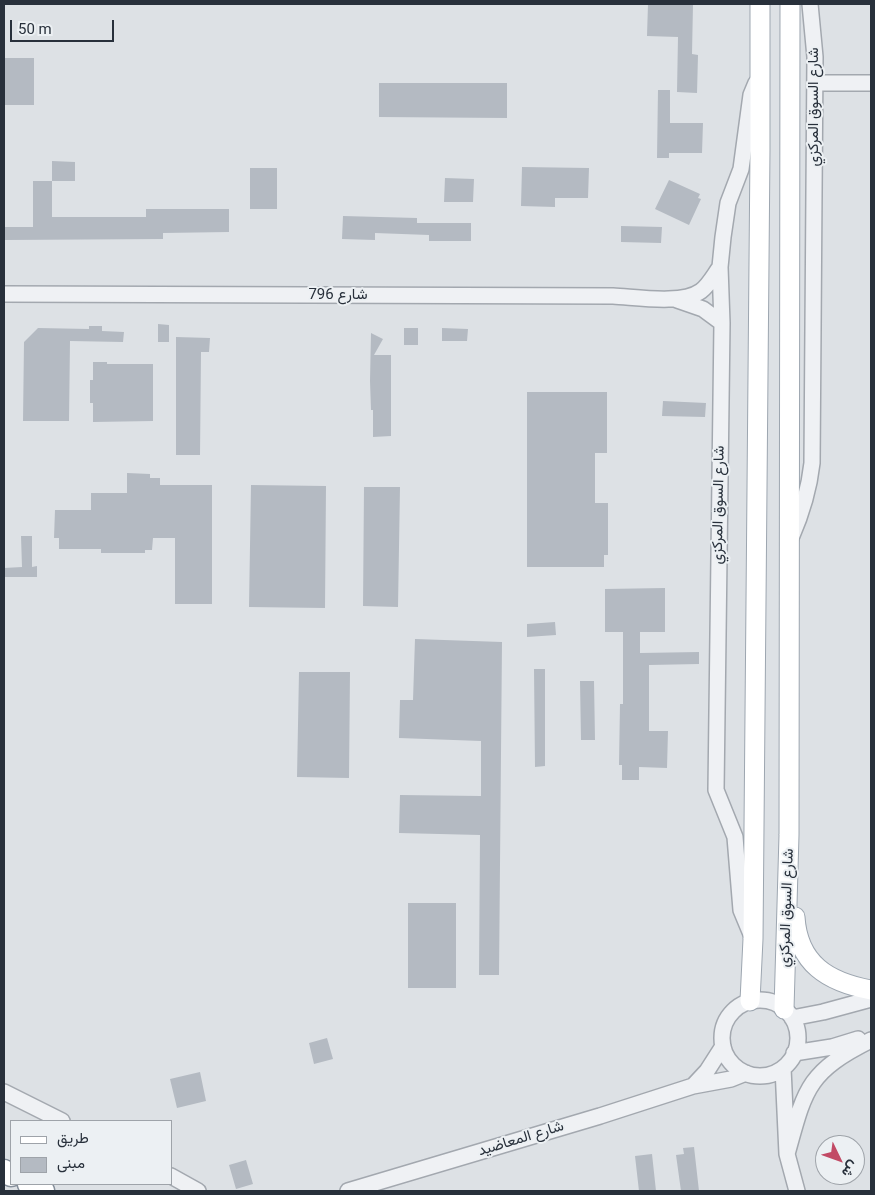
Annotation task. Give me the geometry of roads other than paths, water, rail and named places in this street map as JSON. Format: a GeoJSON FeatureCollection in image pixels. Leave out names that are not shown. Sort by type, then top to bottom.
{"type":"FeatureCollection","features":[{"type":"Feature","properties":{"kind":"highway"},"geometry":{"type":"LineString","coordinates":[[31,1185],[43,1191]]}},
{"type":"Feature","properties":{"kind":"main road","name":"شارع السوق المركزي"},"geometry":{"type":"LineString","coordinates":[[750,1001],[753,939],[760,4]]}},
{"type":"Feature","properties":{"kind":"main road","name":"شارع السوق المركزي"},"geometry":{"type":"LineString","coordinates":[[788,1013],[790,4]]}},
{"type":"Feature","properties":{"kind":"main road"},"geometry":{"type":"LineString","coordinates":[[789,835],[796,933],[799,943],[809,959],[831,977],[852,986],[871,990]]}},
{"type":"Feature","properties":{"kind":"street","name":"شارع السوق المركزي"},"geometry":{"type":"LineString","coordinates":[[790,538],[803,509],[812,463],[815,57],[810,4]]}},
{"type":"Feature","properties":{"kind":"street","name":"شارع السوق المركزي"},"geometry":{"type":"LineString","coordinates":[[753,939],[741,910],[734,837],[716,790],[722,323],[720,267],[722,237],[728,203],[741,169],[752,95],[760,70]]}},
{"type":"Feature","properties":{"kind":"street"},"geometry":{"type":"LineString","coordinates":[[815,83],[871,83]]}},
{"type":"Feature","properties":{"kind":"street","name":"شارع 796"},"geometry":{"type":"LineString","coordinates":[[4,294],[613,296],[673,299],[691,296],[701,291],[720,267]]}},
{"type":"Feature","properties":{"kind":"street","name":"شارع 796"},"geometry":{"type":"LineString","coordinates":[[673,299],[703,308],[722,323]]}},
{"type":"Feature","properties":{"kind":"street"},"geometry":{"type":"LineString","coordinates":[[788,1013],[798,1035],[790,1061],[783,1068],[772,1074],[758,1076],[746,1073],[735,1067],[727,1057],[723,1046],[722,1034],[725,1023],[731,1014],[740,1006],[750,1001],[768,1001],[788,1013],[823,1012],[871,999]]}},
{"type":"Feature","properties":{"kind":"street"},"geometry":{"type":"LineString","coordinates":[[794,1053],[832,1047],[871,1035]]}},
{"type":"Feature","properties":{"kind":"street"},"geometry":{"type":"LineString","coordinates":[[787,1154],[801,1104],[817,1076],[840,1056],[871,1040]]}},
{"type":"Feature","properties":{"kind":"street","name":"شارع المعاضيد"},"geometry":{"type":"LineString","coordinates":[[693,1086],[708,1071],[723,1046]]}},
{"type":"Feature","properties":{"kind":"street"},"geometry":{"type":"LineString","coordinates":[[783,1068],[787,1154],[797,1191]]}},
{"type":"Feature","properties":{"kind":"street","name":"شارع المعاضيد"},"geometry":{"type":"LineString","coordinates":[[348,1191],[600,1116],[693,1086],[731,1079],[746,1073]]}},
{"type":"Feature","properties":{"kind":"street"},"geometry":{"type":"LineString","coordinates":[[4,1092],[60,1120]]}},
{"type":"Feature","properties":{"kind":"street"},"geometry":{"type":"LineString","coordinates":[[172,1177],[198,1191]]}}]}
